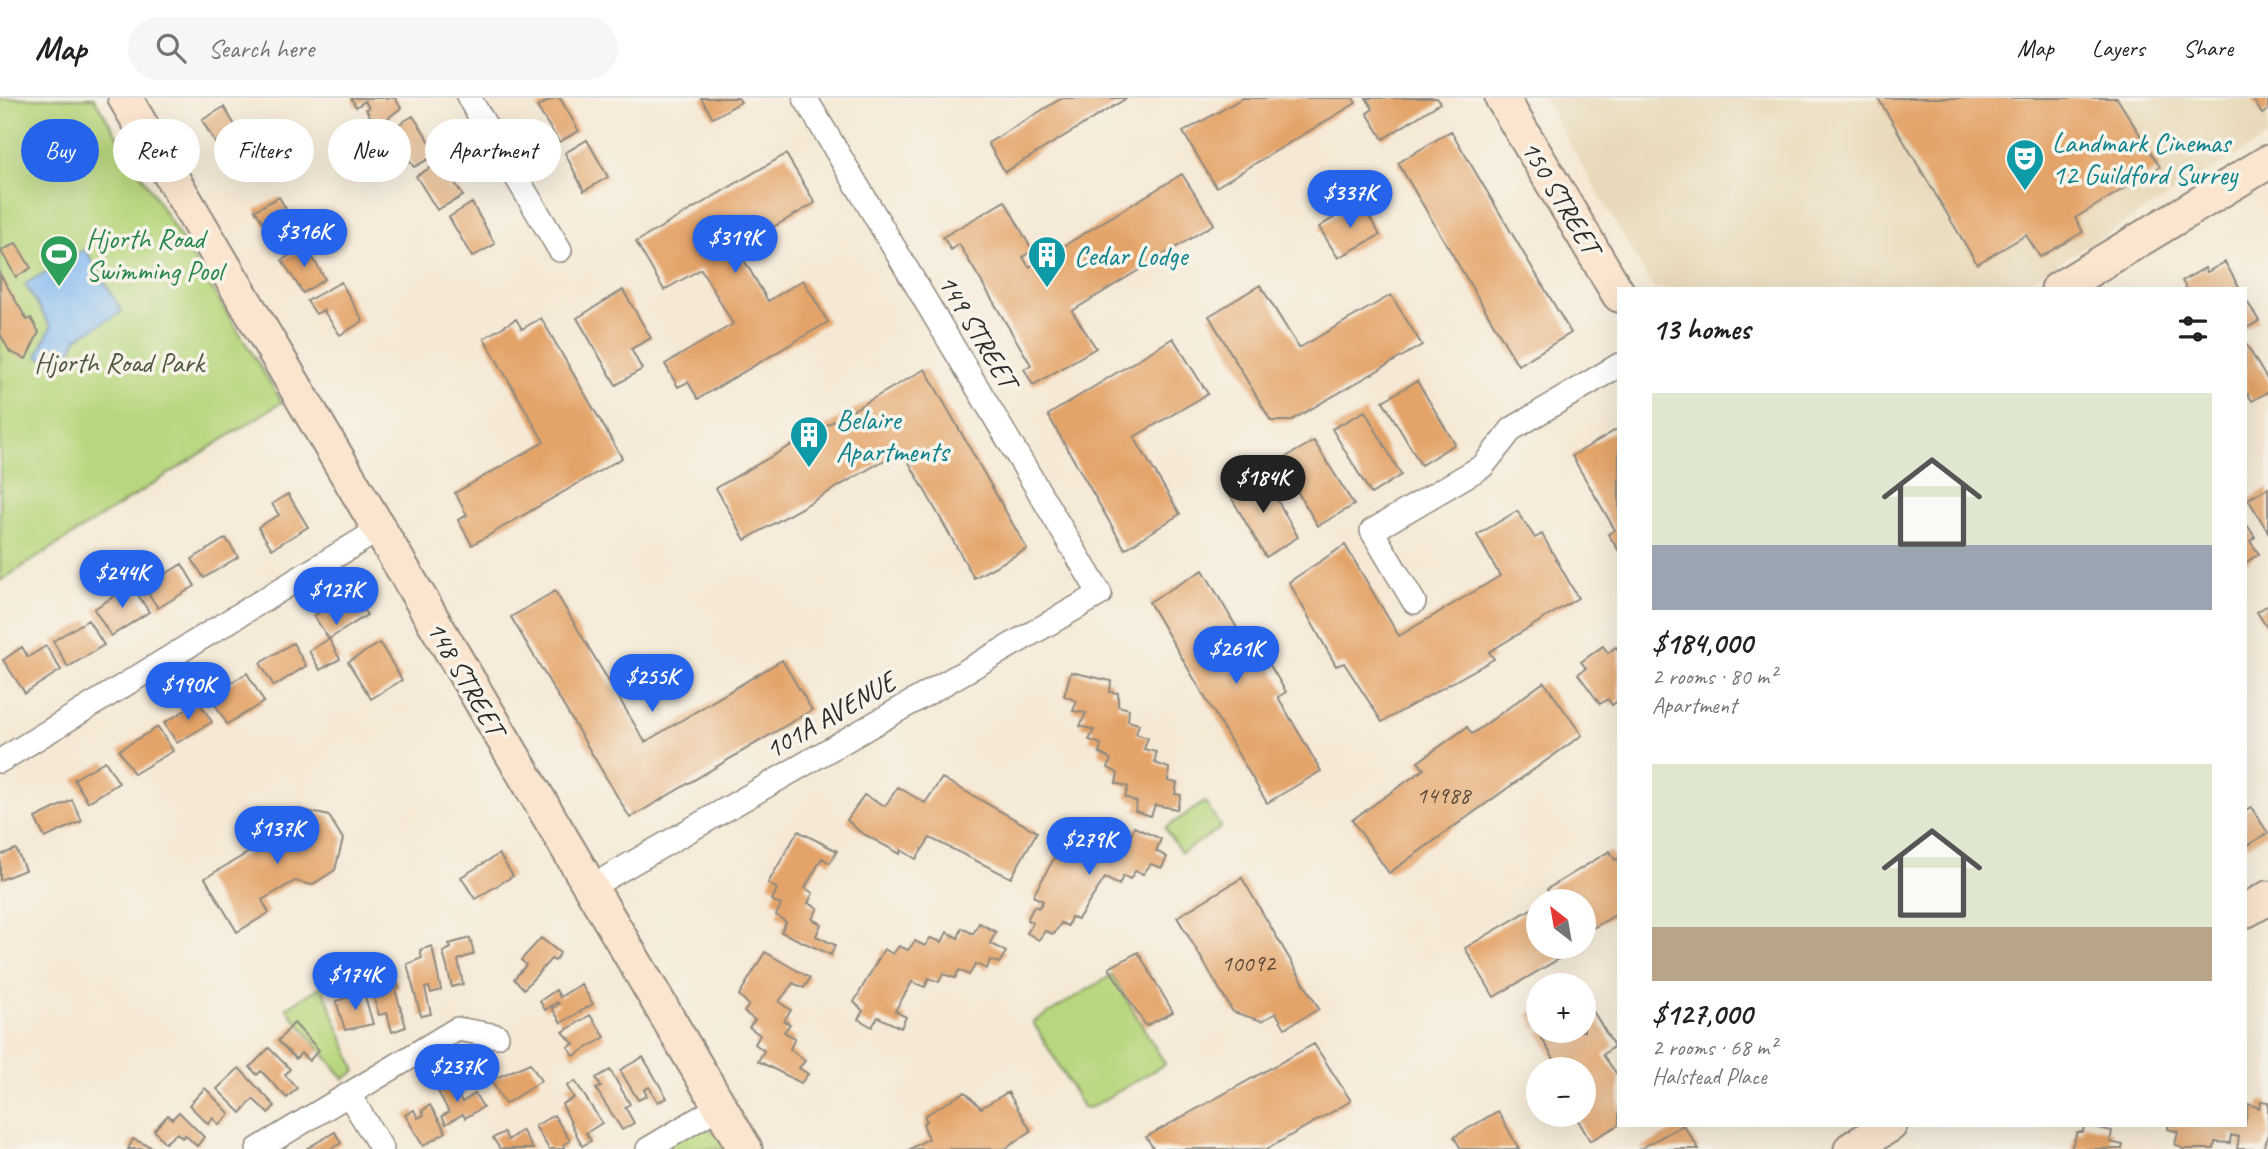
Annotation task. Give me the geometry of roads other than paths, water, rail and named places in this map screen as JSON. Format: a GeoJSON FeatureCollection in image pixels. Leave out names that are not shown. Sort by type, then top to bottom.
{"type":"FeatureCollection","features":[{"type":"Feature","properties":{"kind":"main road","name":"148 STREET"},"geometry":{"type":"LineString","coordinates":[[125,98],[745,1149]]}},
{"type":"Feature","properties":{"kind":"main road","name":"150 STREET"},"geometry":{"type":"LineString","coordinates":[[1502,98],[1617,292]]}},
{"type":"Feature","properties":{"kind":"main road"},"geometry":{"type":"LineString","coordinates":[[2061,287],[2268,162]]}},
{"type":"Feature","properties":{"kind":"main road"},"geometry":{"type":"LineString","coordinates":[[2247,910],[2268,898]]}},
{"type":"Feature","properties":{"kind":"main road"},"geometry":{"type":"LineString","coordinates":[[1851,1149],[1887,1127]]}},
{"type":"Feature","properties":{"kind":"street"},"geometry":{"type":"LineString","coordinates":[[468,98],[560,250]]}},
{"type":"Feature","properties":{"kind":"street","name":"149 STREET"},"geometry":{"type":"LineString","coordinates":[[805,98],[1100,594]]}},
{"type":"Feature","properties":{"kind":"street"},"geometry":{"type":"LineString","coordinates":[[1414,602],[1372,531],[1483,466],[1511,429],[1617,366]]}},
{"type":"Feature","properties":{"kind":"street"},"geometry":{"type":"LineString","coordinates":[[0,761],[380,529]]}},
{"type":"Feature","properties":{"kind":"street","name":"101A AVENUE"},"geometry":{"type":"LineString","coordinates":[[589,888],[1100,594]]}},
{"type":"Feature","properties":{"kind":"street"},"geometry":{"type":"LineString","coordinates":[[258,1149],[457,1029],[498,1035]]}},
{"type":"Feature","properties":{"kind":"street"},"geometry":{"type":"LineString","coordinates":[[349,1095],[382,1149]]}},
{"type":"Feature","properties":{"kind":"street"},"geometry":{"type":"LineString","coordinates":[[648,1149],[719,1106]]}},
{"type":"Feature","properties":{"kind":"water"},"geometry":{"type":"Polygon","coordinates":[[[85,249],[122,312],[77,338],[63,369],[37,356],[51,327],[25,284],[85,249]]]}},
{"type":"Feature","properties":{"kind":"place","name":"Landmark Cinemas 12 Guildford Surrey"},"geometry":{"type":"Point","coordinates":[2025,192]}},
{"type":"Feature","properties":{"kind":"place","name":"Hjorth Road Swimming Pool"},"geometry":{"type":"Point","coordinates":[59,288]}},
{"type":"Feature","properties":{"kind":"place","name":"Cedar Lodge"},"geometry":{"type":"Point","coordinates":[1047,289]}},
{"type":"Feature","properties":{"kind":"place","name":"Belaire Apartments"},"geometry":{"type":"Point","coordinates":[809,469]}},
{"type":"Feature","properties":{"kind":"park label","name":"Hjorth Road Park"},"geometry":{"type":"Point","coordinates":[119,362]}}]}
